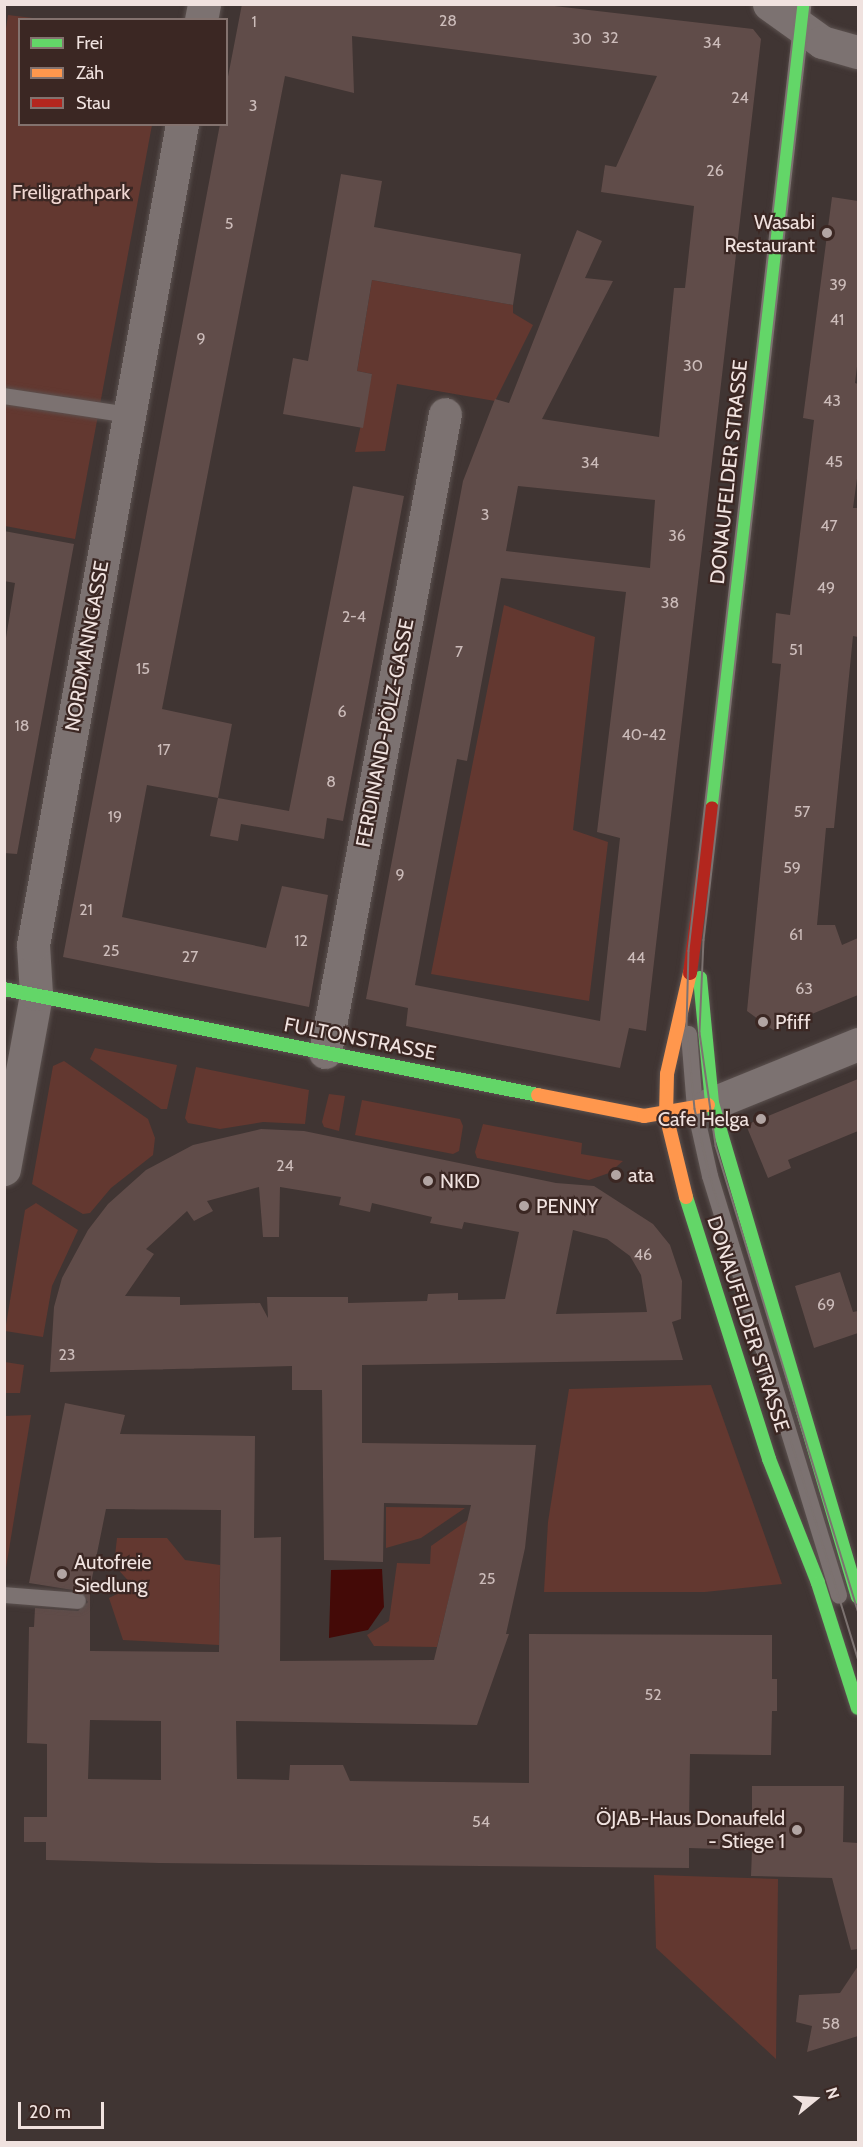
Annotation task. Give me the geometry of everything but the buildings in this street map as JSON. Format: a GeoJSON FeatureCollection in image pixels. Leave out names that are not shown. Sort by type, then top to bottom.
{"type":"FeatureCollection","features":[{"type":"Feature","properties":{"kind":"main road","name":"DONAUFELDER STRASSE"},"geometry":{"type":"LineString","coordinates":[[802,17],[697,943],[667,1074],[666,1115],[674,1159],[726,1329],[769,1459],[818,1583],[858,1708]]}},
{"type":"Feature","properties":{"kind":"main road","name":"FULTONSTRASSE"},"geometry":{"type":"LineString","coordinates":[[20,992],[644,1116],[666,1115],[705,1106]]}},
{"type":"Feature","properties":{"kind":"main road","name":"DONAUFELDER STRASSE"},"geometry":{"type":"LineString","coordinates":[[705,1106],[858,1597]]}},
{"type":"Feature","properties":{"kind":"street"},"geometry":{"type":"LineString","coordinates":[[769,4],[802,17],[822,42],[858,52]]}},
{"type":"Feature","properties":{"kind":"street","name":"NORDMANNGASSE"},"geometry":{"type":"LineString","coordinates":[[4,1168],[20,992],[33,945],[182,126]]}},
{"type":"Feature","properties":{"kind":"street","name":"FERDINAND-PÖLZ-GASSE"},"geometry":{"type":"LineString","coordinates":[[325,1052],[445,414]]}},
{"type":"Feature","properties":{"kind":"street"},"geometry":{"type":"LineString","coordinates":[[705,1106],[858,1044]]}},
{"type":"Feature","properties":{"kind":"lane"},"geometry":{"type":"LineString","coordinates":[[4,396],[129,415]]}},
{"type":"Feature","properties":{"kind":"lane","name":"DONAUFELDER STRASSE"},"geometry":{"type":"LineString","coordinates":[[697,943],[688,1053],[705,1106],[716,1196],[858,1658]]}},
{"type":"Feature","properties":{"kind":"lane"},"geometry":{"type":"LineString","coordinates":[[4,1595],[78,1601]]}},
{"type":"Feature","properties":{"kind":"green space","name":"Freiligrathpark"},"geometry":{"type":"Polygon","coordinates":[[[8,15],[33,18],[18,18],[18,126],[152,126],[75,539],[5,526],[4,42],[8,15]]]}},
{"type":"Feature","properties":{"kind":"green space"},"geometry":{"type":"Polygon","coordinates":[[[372,280],[513,305],[513,313],[533,325],[495,401],[397,384],[385,451],[355,452],[372,374],[357,371],[372,280]]]}},
{"type":"Feature","properties":{"kind":"green space"},"geometry":{"type":"Polygon","coordinates":[[[504,605],[595,637],[573,830],[608,842],[589,1001],[431,974],[504,605]]]}},
{"type":"Feature","properties":{"kind":"green space"},"geometry":{"type":"Polygon","coordinates":[[[95,1048],[177,1065],[167,1109],[161,1109],[90,1059],[95,1048]]]}},
{"type":"Feature","properties":{"kind":"green space"},"geometry":{"type":"Polygon","coordinates":[[[64,1061],[148,1119],[155,1138],[153,1155],[111,1188],[90,1213],[83,1214],[32,1184],[53,1066],[64,1061]]]}},
{"type":"Feature","properties":{"kind":"green space"},"geometry":{"type":"Polygon","coordinates":[[[196,1067],[309,1090],[305,1124],[263,1122],[220,1129],[188,1123],[185,1118],[196,1067]]]}},
{"type":"Feature","properties":{"kind":"green space"},"geometry":{"type":"Polygon","coordinates":[[[329,1094],[345,1096],[339,1131],[324,1127],[322,1122],[329,1094]]]}},
{"type":"Feature","properties":{"kind":"green space"},"geometry":{"type":"Polygon","coordinates":[[[362,1100],[460,1119],[463,1126],[459,1151],[453,1154],[355,1135],[362,1100]]]}},
{"type":"Feature","properties":{"kind":"green space"},"geometry":{"type":"Polygon","coordinates":[[[483,1124],[582,1143],[581,1154],[623,1161],[609,1173],[589,1180],[477,1158],[475,1152],[483,1124]]]}},
{"type":"Feature","properties":{"kind":"green space"},"geometry":{"type":"Polygon","coordinates":[[[36,1203],[78,1230],[52,1286],[43,1337],[5,1331],[25,1210],[36,1203]]]}},
{"type":"Feature","properties":{"kind":"green space"},"geometry":{"type":"Polygon","coordinates":[[[5,1362],[24,1365],[20,1393],[5,1393],[5,1362]]]}},
{"type":"Feature","properties":{"kind":"green space"},"geometry":{"type":"Polygon","coordinates":[[[711,1385],[782,1584],[705,1592],[544,1592],[548,1522],[569,1389],[711,1385]]]}},
{"type":"Feature","properties":{"kind":"green space"},"geometry":{"type":"Polygon","coordinates":[[[31,1415],[5,1574],[5,1416],[31,1415]]]}},
{"type":"Feature","properties":{"kind":"green space"},"geometry":{"type":"Polygon","coordinates":[[[386,1507],[465,1508],[421,1538],[386,1548],[386,1507]]]}},
{"type":"Feature","properties":{"kind":"green space"},"geometry":{"type":"Polygon","coordinates":[[[468,1520],[437,1647],[374,1646],[367,1635],[389,1621],[397,1563],[430,1564],[431,1546],[468,1520]]]}},
{"type":"Feature","properties":{"kind":"green space"},"geometry":{"type":"Polygon","coordinates":[[[117,1538],[167,1538],[185,1560],[220,1565],[219,1645],[123,1640],[109,1598],[133,1586],[114,1565],[117,1538]]]}},
{"type":"Feature","properties":{"kind":"green space"},"geometry":{"type":"Polygon","coordinates":[[[654,1875],[778,1879],[776,2059],[656,1948],[654,1875]]]}},
{"type":"Feature","properties":{"kind":"shaded area"},"geometry":{"type":"Polygon","coordinates":[[[382,1569],[384,1607],[368,1630],[329,1638],[331,1570],[382,1569]]]}},
{"type":"Feature","properties":{"kind":"tram line"},"geometry":{"type":"LineString","coordinates":[[797,4],[689,951],[687,1026],[695,1109],[710,1176],[858,1658]]}},
{"type":"Feature","properties":{"kind":"tram line"},"geometry":{"type":"LineString","coordinates":[[811,4],[704,940],[700,1033],[716,1146],[858,1611]]}},
{"type":"Feature","properties":{"kind":"traffic: fast"},"geometry":{"type":"LineString","coordinates":[[712,808],[804,4]]}},
{"type":"Feature","properties":{"kind":"traffic: fast"},"geometry":{"type":"LineString","coordinates":[[700,978],[712,1103],[858,1597]]}},
{"type":"Feature","properties":{"kind":"traffic: fast"},"geometry":{"type":"LineString","coordinates":[[4,989],[538,1095]]}},
{"type":"Feature","properties":{"kind":"traffic: fast"},"geometry":{"type":"LineString","coordinates":[[686,1197],[769,1459],[818,1583],[858,1708]]}},
{"type":"Feature","properties":{"kind":"traffic: slow"},"geometry":{"type":"LineString","coordinates":[[686,1197],[666,1115],[667,1074],[690,973]]}},
{"type":"Feature","properties":{"kind":"traffic: slow"},"geometry":{"type":"LineString","coordinates":[[538,1095],[644,1116],[708,1105]]}},
{"type":"Feature","properties":{"kind":"traffic: jam"},"geometry":{"type":"LineString","coordinates":[[690,973],[712,808]]}},
{"type":"Feature","properties":{"kind":"place","name":"Wasabi Restaurant"},"geometry":{"type":"Point","coordinates":[827,233]}},
{"type":"Feature","properties":{"kind":"place","name":"Pfiff"},"geometry":{"type":"Point","coordinates":[763,1022]}},
{"type":"Feature","properties":{"kind":"place","name":"Cafe Helga"},"geometry":{"type":"Point","coordinates":[761,1119]}},
{"type":"Feature","properties":{"kind":"place","name":"ata"},"geometry":{"type":"Point","coordinates":[616,1175]}},
{"type":"Feature","properties":{"kind":"place","name":"NKD"},"geometry":{"type":"Point","coordinates":[428,1181]}},
{"type":"Feature","properties":{"kind":"place","name":"PENNY"},"geometry":{"type":"Point","coordinates":[524,1206]}},
{"type":"Feature","properties":{"kind":"place","name":"Autofreie Siedlung"},"geometry":{"type":"Point","coordinates":[62,1574]}},
{"type":"Feature","properties":{"kind":"place","name":"ÖJAB-Haus Donaufeld - Stiege 1"},"geometry":{"type":"Point","coordinates":[797,1830]}}]}
